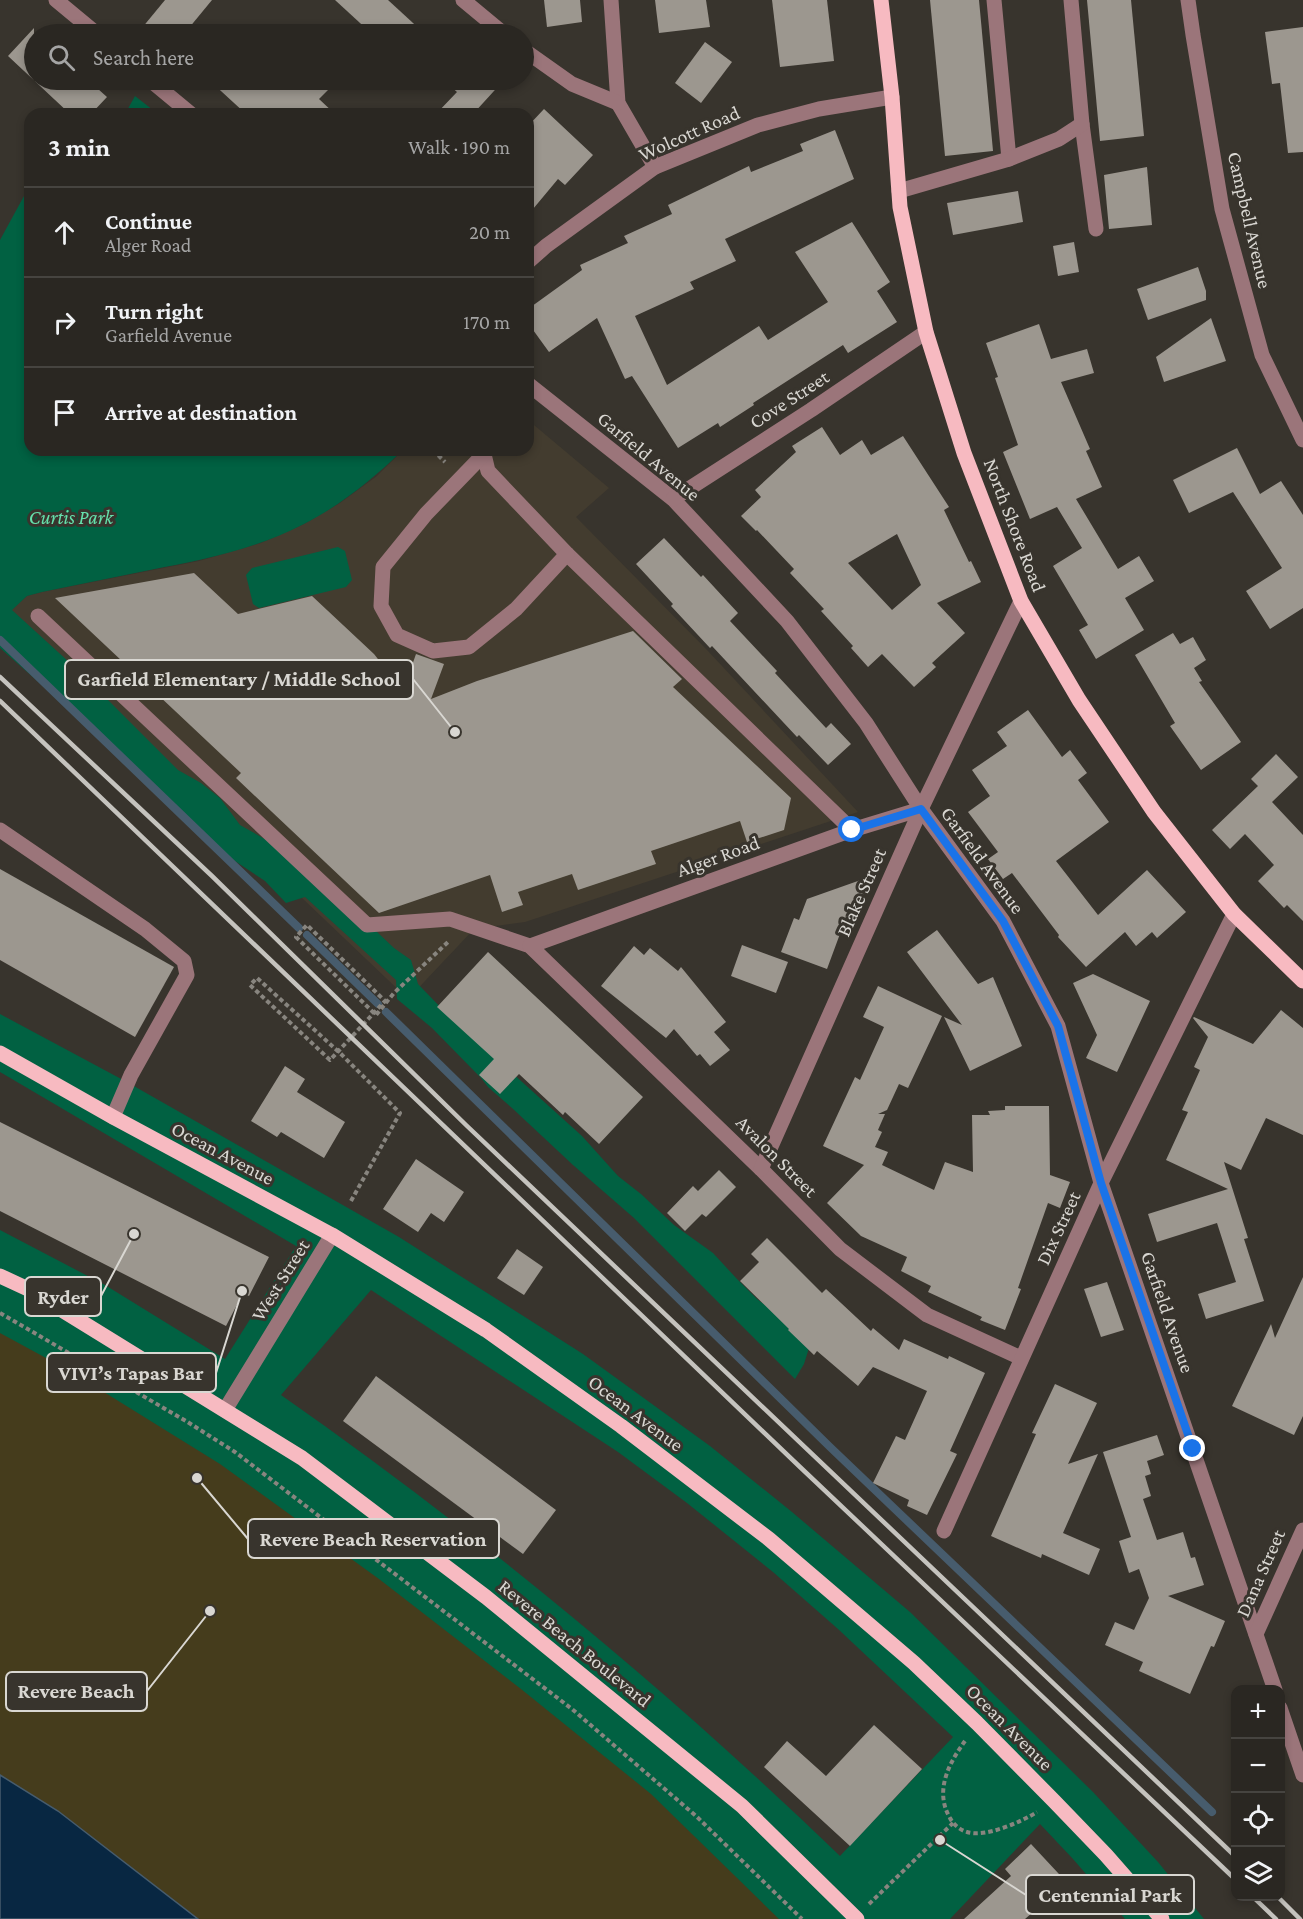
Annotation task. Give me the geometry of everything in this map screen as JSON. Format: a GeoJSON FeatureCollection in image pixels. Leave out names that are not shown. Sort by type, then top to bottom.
{"type":"FeatureCollection","features":[{"type":"Feature","properties":{"kind":"main road","name":"North Shore Road"},"geometry":{"type":"LineString","coordinates":[[881,0],[892,97],[900,207],[926,332],[964,453],[1021,601],[1079,700],[1154,812],[1234,915],[1303,981]]}},
{"type":"Feature","properties":{"kind":"main road","name":"Ocean Avenue"},"geometry":{"type":"LineString","coordinates":[[0,1053],[113,1117],[332,1234],[486,1330],[630,1433],[769,1539],[914,1663],[1054,1801],[1106,1855],[1162,1919]]}},
{"type":"Feature","properties":{"kind":"main road","name":"Revere Beach Boulevard"},"geometry":{"type":"LineString","coordinates":[[0,1276],[28,1289],[302,1458],[486,1597],[742,1806],[856,1918]]}},
{"type":"Feature","properties":{"kind":"street"},"geometry":{"type":"LineString","coordinates":[[56,0],[85,24]]}},
{"type":"Feature","properties":{"kind":"street"},"geometry":{"type":"LineString","coordinates":[[464,0],[492,24]]}},
{"type":"Feature","properties":{"kind":"street"},"geometry":{"type":"LineString","coordinates":[[611,0],[618,103],[655,167]]}},
{"type":"Feature","properties":{"kind":"street"},"geometry":{"type":"LineString","coordinates":[[994,0],[1009,159]]}},
{"type":"Feature","properties":{"kind":"street"},"geometry":{"type":"LineString","coordinates":[[1071,0],[1082,124],[1096,229]]}},
{"type":"Feature","properties":{"kind":"street","name":"Campbell Avenue"},"geometry":{"type":"LineString","coordinates":[[1188,0],[1222,209],[1262,355],[1303,440]]}},
{"type":"Feature","properties":{"kind":"street"},"geometry":{"type":"LineString","coordinates":[[534,57],[572,84],[618,103]]}},
{"type":"Feature","properties":{"kind":"street"},"geometry":{"type":"LineString","coordinates":[[162,90],[184,108]]}},
{"type":"Feature","properties":{"kind":"street","name":"Wolcott Road"},"geometry":{"type":"LineString","coordinates":[[534,256],[655,167],[758,126],[819,109],[892,97]]}},
{"type":"Feature","properties":{"kind":"street"},"geometry":{"type":"LineString","coordinates":[[899,191],[1009,159],[1059,139],[1082,124]]}},
{"type":"Feature","properties":{"kind":"street","name":"Cove Street"},"geometry":{"type":"LineString","coordinates":[[673,499],[926,332]]}},
{"type":"Feature","properties":{"kind":"street","name":"Garfield Avenue"},"geometry":{"type":"LineString","coordinates":[[534,389],[673,499],[788,621],[866,723],[921,809],[1003,921],[1058,1026],[1101,1183],[1274,1685]]}},
{"type":"Feature","properties":{"kind":"street"},"geometry":{"type":"LineString","coordinates":[[480,456],[426,514],[383,567],[381,606],[397,636],[433,651],[469,647],[516,609],[567,554]]}},
{"type":"Feature","properties":{"kind":"street"},"geometry":{"type":"LineString","coordinates":[[485,456],[488,471],[567,554],[852,830]]}},
{"type":"Feature","properties":{"kind":"street","name":"Blake Street"},"geometry":{"type":"LineString","coordinates":[[761,1169],[921,809],[1021,601]]}},
{"type":"Feature","properties":{"kind":"street"},"geometry":{"type":"LineString","coordinates":[[38,616],[367,925],[450,919],[530,946]]}},
{"type":"Feature","properties":{"kind":"street","name":"Alger Road"},"geometry":{"type":"LineString","coordinates":[[530,946],[852,830],[921,809]]}},
{"type":"Feature","properties":{"kind":"street"},"geometry":{"type":"LineString","coordinates":[[0,830],[144,929],[184,961],[187,975],[131,1075],[113,1117]]}},
{"type":"Feature","properties":{"kind":"street","name":"Dix Street"},"geometry":{"type":"LineString","coordinates":[[944,1531],[1101,1183],[1234,915]]}},
{"type":"Feature","properties":{"kind":"street","name":"Avalon Street"},"geometry":{"type":"LineString","coordinates":[[530,946],[761,1169],[840,1249],[927,1315],[1021,1358]]}},
{"type":"Feature","properties":{"kind":"street","name":"West Street"},"geometry":{"type":"LineString","coordinates":[[225,1410],[332,1234]]}},
{"type":"Feature","properties":{"kind":"street","name":"Dana Street"},"geometry":{"type":"LineString","coordinates":[[1256,1634],[1303,1530]]}},
{"type":"Feature","properties":{"kind":"street"},"geometry":{"type":"LineString","coordinates":[[1285,1720],[1303,1775]]}},
{"type":"Feature","properties":{"kind":"path"},"geometry":{"type":"LineString","coordinates":[[439,456],[448,465]]}},
{"type":"Feature","properties":{"kind":"path"},"geometry":{"type":"LineString","coordinates":[[351,1202],[400,1113],[340,1053],[257,978],[250,985],[330,1060],[385,1001],[306,926],[296,937],[376,1015],[394,993],[465,924]]}},
{"type":"Feature","properties":{"kind":"path"},"geometry":{"type":"LineString","coordinates":[[0,1313],[186,1421],[244,1459],[572,1709],[696,1816],[802,1919]]}},
{"type":"Feature","properties":{"kind":"path"},"geometry":{"type":"LineString","coordinates":[[977,1723],[951,1761],[942,1789],[946,1811],[953,1823],[965,1832],[980,1834],[1024,1820],[1054,1801]]}},
{"type":"Feature","properties":{"kind":"path"},"geometry":{"type":"LineString","coordinates":[[856,1918],[953,1823]]}},
{"type":"Feature","properties":{"kind":"shaded area"},"geometry":{"type":"Polygon","coordinates":[[[534,425],[609,488],[576,517],[708,651],[858,812],[525,922],[474,929],[408,999],[5,615],[27,596],[199,561],[261,543],[304,524],[340,503],[377,476],[397,456],[534,456],[534,425]]]}},
{"type":"Feature","properties":{"kind":"green space"},"geometry":{"type":"Polygon","coordinates":[[[135,96],[150,108],[128,108],[135,96]]]}},
{"type":"Feature","properties":{"kind":"green space","name":"Curtis Park"},"geometry":{"type":"Polygon","coordinates":[[[24,196],[24,456],[396,456],[344,500],[318,517],[286,533],[209,558],[27,596],[12,610],[81,673],[178,770],[201,783],[220,798],[240,825],[270,842],[411,960],[418,984],[447,1014],[582,1136],[618,1176],[674,1225],[713,1253],[757,1299],[776,1313],[809,1348],[804,1364],[795,1379],[634,1218],[488,1087],[432,1028],[397,999],[396,980],[305,897],[286,903],[265,881],[214,847],[85,723],[0,648],[0,240],[24,196]]]}},
{"type":"Feature","properties":{"kind":"green space"},"geometry":{"type":"Polygon","coordinates":[[[338,547],[345,551],[352,580],[346,587],[259,608],[253,604],[246,575],[252,568],[338,547]]]}},
{"type":"Feature","properties":{"kind":"green space"},"geometry":{"type":"Polygon","coordinates":[[[0,1014],[125,1081],[399,1237],[583,1354],[710,1446],[910,1612],[1093,1792],[1158,1862],[1204,1919],[1125,1919],[1040,1824],[950,1919],[198,1919],[58,1811],[0,1775],[0,1230],[105,1285],[225,1359],[296,1246],[0,1072],[0,1014]],[[371,1290],[281,1395],[427,1502],[570,1615],[707,1733],[840,1856],[953,1737],[838,1629],[773,1572],[687,1503],[618,1452],[371,1290]]]}},
{"type":"Feature","properties":{"kind":"sand"},"geometry":{"type":"Polygon","coordinates":[[[0,1333],[70,1371],[220,1464],[379,1579],[651,1794],[779,1919],[198,1919],[58,1811],[0,1775],[0,1333]]]}},
{"type":"Feature","properties":{"kind":"water"},"geometry":{"type":"Polygon","coordinates":[[[0,1775],[58,1811],[198,1919],[0,1919],[0,1775]]]}},
{"type":"Feature","properties":{"kind":"building"},"geometry":{"type":"Polygon","coordinates":[[[165,0],[212,0],[192,24],[145,24],[165,0]]]}},
{"type":"Feature","properties":{"kind":"building"},"geometry":{"type":"Polygon","coordinates":[[[335,0],[388,0],[414,24],[361,24],[335,0]]]}},
{"type":"Feature","properties":{"kind":"building"},"geometry":{"type":"Polygon","coordinates":[[[544,0],[580,0],[582,22],[547,27],[544,0]]]}},
{"type":"Feature","properties":{"kind":"building"},"geometry":{"type":"Polygon","coordinates":[[[655,0],[706,0],[710,27],[659,33],[655,0]]]}},
{"type":"Feature","properties":{"kind":"building"},"geometry":{"type":"Polygon","coordinates":[[[772,0],[827,0],[834,61],[780,67],[772,0]]]}},
{"type":"Feature","properties":{"kind":"building"},"geometry":{"type":"Polygon","coordinates":[[[930,0],[979,0],[993,151],[945,156],[930,0]]]}},
{"type":"Feature","properties":{"kind":"building"},"geometry":{"type":"Polygon","coordinates":[[[1087,0],[1131,0],[1144,136],[1100,141],[1087,0]]]}},
{"type":"Feature","properties":{"kind":"building"},"geometry":{"type":"Polygon","coordinates":[[[1303,27],[1303,152],[1288,153],[1280,83],[1272,84],[1265,32],[1303,27]]]}},
{"type":"Feature","properties":{"kind":"building"},"geometry":{"type":"Polygon","coordinates":[[[24,39],[24,71],[8,56],[24,39]]]}},
{"type":"Feature","properties":{"kind":"building"},"geometry":{"type":"Polygon","coordinates":[[[705,42],[732,62],[701,103],[675,83],[705,42]]]}},
{"type":"Feature","properties":{"kind":"building"},"geometry":{"type":"Polygon","coordinates":[[[44,90],[99,90],[107,97],[97,108],[64,108],[44,90]]]}},
{"type":"Feature","properties":{"kind":"building"},"geometry":{"type":"Polygon","coordinates":[[[220,90],[328,90],[319,99],[329,108],[239,108],[220,90]]]}},
{"type":"Feature","properties":{"kind":"building"},"geometry":{"type":"Polygon","coordinates":[[[455,90],[495,90],[478,108],[442,108],[457,92],[455,90]]]}},
{"type":"Feature","properties":{"kind":"building"},"geometry":{"type":"Polygon","coordinates":[[[544,109],[593,155],[565,185],[558,179],[534,208],[534,120],[544,109]]]}},
{"type":"Feature","properties":{"kind":"building"},"geometry":{"type":"Polygon","coordinates":[[[835,130],[854,179],[725,239],[736,261],[690,282],[694,289],[635,316],[667,385],[759,326],[768,340],[828,302],[795,252],[852,222],[890,282],[877,291],[897,322],[848,353],[843,345],[720,427],[718,423],[678,448],[632,376],[625,379],[597,318],[549,352],[534,331],[534,305],[582,270],[580,265],[628,243],[624,236],[672,214],[668,205],[749,166],[751,172],[803,151],[800,144],[835,130]]]}},
{"type":"Feature","properties":{"kind":"building"},"geometry":{"type":"Polygon","coordinates":[[[1147,167],[1152,225],[1109,229],[1104,175],[1147,167]]]}},
{"type":"Feature","properties":{"kind":"building"},"geometry":{"type":"Polygon","coordinates":[[[1018,191],[1023,222],[953,235],[947,203],[1018,191]]]}},
{"type":"Feature","properties":{"kind":"building"},"geometry":{"type":"Polygon","coordinates":[[[1074,242],[1079,272],[1058,276],[1053,246],[1074,242]]]}},
{"type":"Feature","properties":{"kind":"building"},"geometry":{"type":"Polygon","coordinates":[[[1198,267],[1206,291],[1206,300],[1148,320],[1137,289],[1198,267]]]}},
{"type":"Feature","properties":{"kind":"building"},"geometry":{"type":"Polygon","coordinates":[[[1211,318],[1226,361],[1164,382],[1156,357],[1211,318]]]}},
{"type":"Feature","properties":{"kind":"building"},"geometry":{"type":"Polygon","coordinates":[[[1039,324],[1051,359],[1087,349],[1094,373],[1061,382],[1090,449],[1086,451],[1102,487],[1076,499],[1118,569],[1139,556],[1154,581],[1125,598],[1144,630],[1096,659],[1079,630],[1088,625],[1053,566],[1082,548],[1057,507],[1030,519],[1003,452],[1018,445],[995,378],[998,377],[986,343],[1039,324]]]}},
{"type":"Feature","properties":{"kind":"building"},"geometry":{"type":"Polygon","coordinates":[[[822,427],[840,455],[862,440],[871,455],[903,436],[949,507],[944,510],[981,582],[937,603],[965,633],[932,663],[936,667],[914,687],[882,654],[868,667],[851,648],[853,646],[821,611],[824,609],[790,573],[794,569],[741,516],[761,497],[755,490],[796,452],[792,446],[822,427]],[[897,534],[848,563],[892,610],[921,585],[897,534]]]}},
{"type":"Feature","properties":{"kind":"building"},"geometry":{"type":"Polygon","coordinates":[[[1237,448],[1260,494],[1281,481],[1303,515],[1303,608],[1270,629],[1246,591],[1282,568],[1233,492],[1189,513],[1173,480],[1237,448]]]}},
{"type":"Feature","properties":{"kind":"building"},"geometry":{"type":"Polygon","coordinates":[[[664,538],[738,613],[730,621],[777,671],[775,673],[826,728],[831,723],[851,744],[828,765],[799,735],[797,737],[712,646],[710,648],[636,564],[664,538]]]}},
{"type":"Feature","properties":{"kind":"building"},"geometry":{"type":"Polygon","coordinates":[[[194,573],[238,614],[312,596],[374,654],[403,691],[416,654],[444,664],[431,699],[477,681],[633,631],[682,679],[673,687],[791,798],[784,830],[747,842],[740,821],[651,851],[656,864],[578,890],[572,874],[518,892],[523,905],[502,912],[490,875],[379,913],[236,778],[241,773],[55,598],[194,573]]]}},
{"type":"Feature","properties":{"kind":"building"},"geometry":{"type":"Polygon","coordinates":[[[1173,633],[1180,644],[1193,637],[1206,660],[1194,668],[1202,681],[1199,682],[1241,742],[1201,770],[1170,726],[1175,723],[1135,655],[1173,633]]]}},
{"type":"Feature","properties":{"kind":"building"},"geometry":{"type":"Polygon","coordinates":[[[1028,710],[1062,757],[1070,750],[1087,773],[1078,780],[1109,822],[1056,861],[1098,915],[1147,870],[1186,912],[1157,938],[1152,932],[1136,946],[1125,932],[1086,967],[1058,937],[1059,935],[1012,873],[1003,879],[988,859],[998,852],[968,812],[990,796],[972,770],[1007,746],[997,732],[1028,710]]]}},
{"type":"Feature","properties":{"kind":"building"},"geometry":{"type":"Polygon","coordinates":[[[1276,754],[1298,777],[1272,802],[1303,835],[1303,921],[1287,905],[1284,908],[1258,881],[1274,865],[1245,834],[1230,849],[1212,830],[1258,786],[1251,779],[1276,754]]]}},
{"type":"Feature","properties":{"kind":"building"},"geometry":{"type":"Polygon","coordinates":[[[0,869],[174,967],[135,1037],[0,960],[0,869]]]}},
{"type":"Feature","properties":{"kind":"building"},"geometry":{"type":"Polygon","coordinates":[[[872,876],[854,926],[844,923],[827,969],[781,952],[794,918],[799,920],[807,899],[872,876]]]}},
{"type":"Feature","properties":{"kind":"building"},"geometry":{"type":"Polygon","coordinates":[[[937,930],[978,984],[993,977],[1022,1046],[970,1071],[944,1017],[962,1025],[907,952],[937,930]]]}},
{"type":"Feature","properties":{"kind":"building"},"geometry":{"type":"Polygon","coordinates":[[[742,945],[788,962],[776,993],[731,976],[742,945]]]}},
{"type":"Feature","properties":{"kind":"building"},"geometry":{"type":"Polygon","coordinates":[[[634,946],[644,955],[650,948],[678,971],[681,967],[726,1022],[714,1032],[730,1050],[710,1066],[700,1054],[697,1056],[674,1029],[666,1038],[601,986],[634,946]]]}},
{"type":"Feature","properties":{"kind":"building"},"geometry":{"type":"Polygon","coordinates":[[[488,952],[643,1097],[599,1144],[565,1112],[563,1115],[519,1074],[500,1094],[479,1075],[494,1059],[437,1007],[488,952]]]}},
{"type":"Feature","properties":{"kind":"building"},"geometry":{"type":"Polygon","coordinates":[[[1093,974],[1150,1001],[1117,1072],[1086,1058],[1097,1035],[1073,983],[1093,974]]]}},
{"type":"Feature","properties":{"kind":"building"},"geometry":{"type":"Polygon","coordinates":[[[878,986],[942,1016],[908,1088],[899,1084],[887,1110],[878,1114],[885,1114],[878,1130],[882,1132],[875,1147],[888,1152],[882,1165],[934,1190],[945,1162],[973,1172],[972,1115],[990,1115],[988,1111],[1005,1110],[1005,1106],[1049,1106],[1050,1175],[1070,1182],[1060,1208],[1048,1203],[1018,1288],[1021,1289],[1005,1330],[980,1320],[982,1317],[928,1292],[931,1286],[901,1271],[907,1257],[861,1236],[827,1203],[864,1165],[823,1146],[855,1077],[860,1080],[884,1027],[863,1017],[878,986]]]}},
{"type":"Feature","properties":{"kind":"building"},"geometry":{"type":"Polygon","coordinates":[[[1281,1010],[1303,1028],[1303,1135],[1266,1118],[1241,1170],[1224,1162],[1248,1238],[1244,1239],[1264,1301],[1206,1319],[1198,1294],[1236,1282],[1217,1223],[1157,1242],[1148,1214],[1228,1189],[1166,1160],[1188,1112],[1182,1110],[1200,1070],[1194,1067],[1208,1037],[1193,1018],[1253,1044],[1281,1010]]]}},
{"type":"Feature","properties":{"kind":"building"},"geometry":{"type":"Polygon","coordinates":[[[285,1066],[305,1079],[297,1092],[345,1122],[324,1158],[281,1132],[277,1137],[251,1121],[285,1066]]]}},
{"type":"Feature","properties":{"kind":"building"},"geometry":{"type":"Polygon","coordinates":[[[0,1122],[269,1257],[249,1296],[243,1293],[226,1326],[0,1211],[0,1122]]]}},
{"type":"Feature","properties":{"kind":"building"},"geometry":{"type":"Polygon","coordinates":[[[416,1159],[464,1192],[444,1222],[431,1213],[418,1232],[383,1209],[416,1159]]]}},
{"type":"Feature","properties":{"kind":"building"},"geometry":{"type":"Polygon","coordinates":[[[719,1170],[736,1187],[706,1217],[702,1214],[685,1231],[667,1213],[693,1186],[698,1191],[719,1170]]]}},
{"type":"Feature","properties":{"kind":"building"},"geometry":{"type":"Polygon","coordinates":[[[767,1238],[822,1293],[826,1289],[871,1331],[873,1328],[899,1350],[904,1339],[985,1373],[950,1451],[957,1454],[927,1515],[907,1506],[909,1500],[873,1483],[896,1436],[905,1440],[927,1391],[873,1367],[858,1386],[817,1351],[814,1355],[740,1281],[759,1262],[751,1254],[767,1238]]]}},
{"type":"Feature","properties":{"kind":"building"},"geometry":{"type":"Polygon","coordinates":[[[517,1249],[543,1267],[524,1295],[497,1278],[517,1249]]]}},
{"type":"Feature","properties":{"kind":"building"},"geometry":{"type":"Polygon","coordinates":[[[1303,1277],[1303,1416],[1294,1435],[1232,1406],[1271,1324],[1275,1338],[1303,1277]]]}},
{"type":"Feature","properties":{"kind":"building"},"geometry":{"type":"Polygon","coordinates":[[[1107,1282],[1124,1330],[1101,1337],[1084,1289],[1107,1282]]]}},
{"type":"Feature","properties":{"kind":"building"},"geometry":{"type":"Polygon","coordinates":[[[376,1376],[556,1510],[523,1554],[343,1421],[376,1376]]]}},
{"type":"Feature","properties":{"kind":"building"},"geometry":{"type":"Polygon","coordinates":[[[1055,1384],[1097,1403],[1068,1464],[1098,1454],[1063,1533],[1100,1549],[1089,1575],[1042,1554],[1041,1558],[991,1536],[1036,1434],[1032,1433],[1055,1384]]]}},
{"type":"Feature","properties":{"kind":"building"},"geometry":{"type":"Polygon","coordinates":[[[1157,1435],[1164,1455],[1147,1461],[1151,1474],[1145,1476],[1151,1496],[1143,1499],[1157,1540],[1183,1532],[1191,1558],[1195,1557],[1204,1585],[1168,1596],[1225,1621],[1214,1647],[1211,1646],[1190,1694],[1139,1671],[1143,1662],[1105,1645],[1115,1622],[1134,1630],[1149,1598],[1139,1569],[1129,1573],[1119,1541],[1131,1537],[1103,1452],[1157,1435]]]}},
{"type":"Feature","properties":{"kind":"building"},"geometry":{"type":"Polygon","coordinates":[[[874,1725],[922,1769],[850,1846],[764,1767],[787,1741],[826,1776],[874,1725]]]}},
{"type":"Feature","properties":{"kind":"building"},"geometry":{"type":"Polygon","coordinates":[[[1031,1844],[1072,1888],[1046,1912],[1040,1906],[1025,1919],[964,1919],[1011,1876],[1005,1869],[1031,1844]]]}},
{"type":"Feature","properties":{"kind":"waterway"},"geometry":{"type":"LineString","coordinates":[[0,640],[299,928]]}},
{"type":"Feature","properties":{"kind":"waterway"},"geometry":{"type":"LineString","coordinates":[[307,935],[378,1004]]}},
{"type":"Feature","properties":{"kind":"waterway"},"geometry":{"type":"LineString","coordinates":[[386,1012],[830,1447],[1212,1812]]}},
{"type":"Feature","properties":{"kind":"railway"},"geometry":{"type":"LineString","coordinates":[[0,677],[212,876],[466,1125],[1231,1852]]}},
{"type":"Feature","properties":{"kind":"railway"},"geometry":{"type":"LineString","coordinates":[[0,701],[800,1467],[1231,1875]]}},
{"type":"Feature","properties":{"kind":"railway"},"geometry":{"type":"LineString","coordinates":[[1257,1901],[1276,1919]]}},
{"type":"Feature","properties":{"kind":"railway"},"geometry":{"type":"LineString","coordinates":[[1282,1901],[1300,1919]]}},
{"type":"Feature","properties":{"kind":"place","name":"Garfield Elementary / Middle School"},"geometry":{"type":"Point","coordinates":[455,732]}},
{"type":"Feature","properties":{"kind":"place","name":"Ryder"},"geometry":{"type":"Point","coordinates":[134,1234]}},
{"type":"Feature","properties":{"kind":"place","name":"VIVI’s Tapas Bar"},"geometry":{"type":"Point","coordinates":[242,1291]}},
{"type":"Feature","properties":{"kind":"place","name":"Revere Beach Reservation"},"geometry":{"type":"Point","coordinates":[197,1478]}},
{"type":"Feature","properties":{"kind":"place","name":"Revere Beach"},"geometry":{"type":"Point","coordinates":[210,1611]}},
{"type":"Feature","properties":{"kind":"place","name":"Centennial Park"},"geometry":{"type":"Point","coordinates":[940,1840]}},
{"type":"Feature","properties":{"kind":"route"},"geometry":{"type":"LineString","coordinates":[[852,830],[921,809],[1003,921],[1058,1026],[1101,1183],[1193,1449]]}}]}
